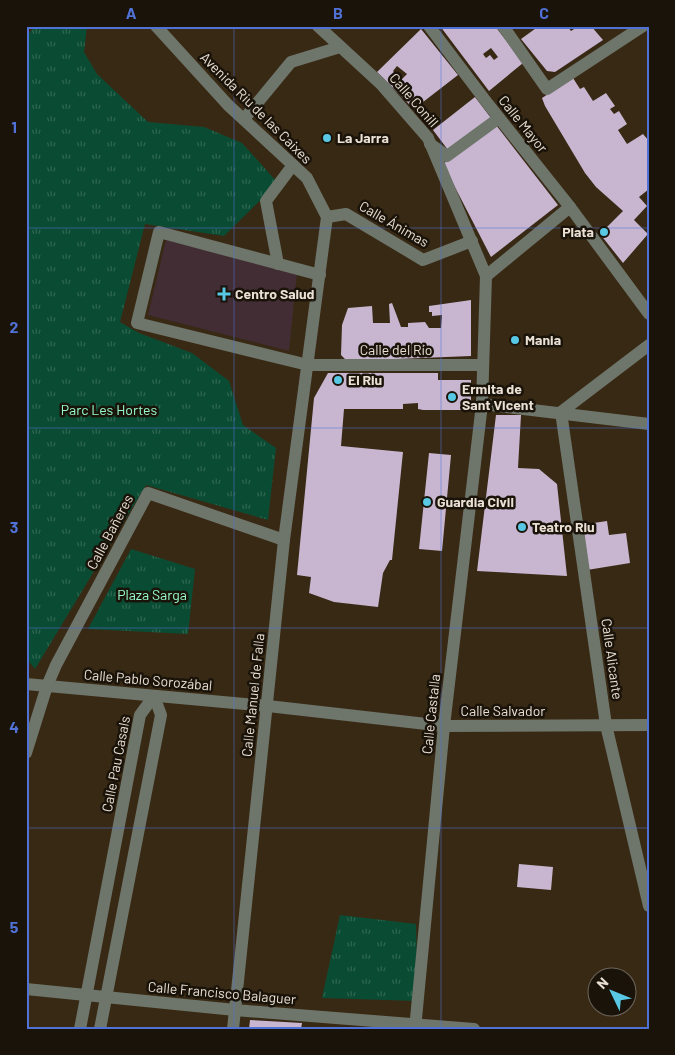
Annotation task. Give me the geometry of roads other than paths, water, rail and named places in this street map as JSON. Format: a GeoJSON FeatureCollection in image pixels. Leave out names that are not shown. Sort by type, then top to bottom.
{"type":"FeatureCollection","features":[{"type":"Feature","properties":{"kind":"street","name":"Avenida Riu de las Caixes"},"geometry":{"type":"LineString","coordinates":[[156,26],[228,105],[307,178],[327,217]]}},
{"type":"Feature","properties":{"kind":"street","name":"Calle Conill"},"geometry":{"type":"LineString","coordinates":[[318,26],[381,84],[428,138],[486,276]]}},
{"type":"Feature","properties":{"kind":"street","name":"Calle Mayor"},"geometry":{"type":"LineString","coordinates":[[429,26],[570,207],[649,314]]}},
{"type":"Feature","properties":{"kind":"street"},"geometry":{"type":"LineString","coordinates":[[503,26],[547,89],[643,26]]}},
{"type":"Feature","properties":{"kind":"street"},"geometry":{"type":"LineString","coordinates":[[244,119],[290,62],[340,47]]}},
{"type":"Feature","properties":{"kind":"street"},"geometry":{"type":"LineString","coordinates":[[430,144],[447,156],[499,118]]}},
{"type":"Feature","properties":{"kind":"street"},"geometry":{"type":"LineString","coordinates":[[293,165],[266,201],[278,264],[320,275]]}},
{"type":"Feature","properties":{"kind":"street"},"geometry":{"type":"LineString","coordinates":[[486,276],[570,207]]}},
{"type":"Feature","properties":{"kind":"street","name":"Calle Ánimas"},"geometry":{"type":"LineString","coordinates":[[327,217],[346,214],[423,260],[472,241]]}},
{"type":"Feature","properties":{"kind":"street"},"geometry":{"type":"LineString","coordinates":[[308,365],[327,217]]}},
{"type":"Feature","properties":{"kind":"street","name":"Calle del Río"},"geometry":{"type":"LineString","coordinates":[[278,264],[159,232],[137,323],[308,365],[483,365]]}},
{"type":"Feature","properties":{"kind":"street","name":"Calle Castalla"},"geometry":{"type":"LineString","coordinates":[[415,1026],[444,726],[482,404],[486,276]]}},
{"type":"Feature","properties":{"kind":"street"},"geometry":{"type":"LineString","coordinates":[[561,412],[649,345]]}},
{"type":"Feature","properties":{"kind":"street","name":"Calle Manuel de Falla"},"geometry":{"type":"LineString","coordinates":[[233,1029],[284,540],[308,365]]}},
{"type":"Feature","properties":{"kind":"street"},"geometry":{"type":"LineString","coordinates":[[482,404],[649,424]]}},
{"type":"Feature","properties":{"kind":"street","name":"Calle Alicante"},"geometry":{"type":"LineString","coordinates":[[561,412],[606,725],[649,906]]}},
{"type":"Feature","properties":{"kind":"street","name":"Calle Bañeres"},"geometry":{"type":"LineString","coordinates":[[47,686],[56,665],[148,493],[284,540]]}},
{"type":"Feature","properties":{"kind":"street","name":"Calle Pablo Sorozábal"},"geometry":{"type":"LineString","coordinates":[[26,684],[268,706]]}},
{"type":"Feature","properties":{"kind":"street"},"geometry":{"type":"LineString","coordinates":[[26,753],[47,686]]}},
{"type":"Feature","properties":{"kind":"street"},"geometry":{"type":"LineString","coordinates":[[100,1029],[161,715],[154,696]]}},
{"type":"Feature","properties":{"kind":"street","name":"Calle Pau Casals"},"geometry":{"type":"LineString","coordinates":[[80,1029],[140,715],[154,696]]}},
{"type":"Feature","properties":{"kind":"street","name":"Calle Salvador"},"geometry":{"type":"LineString","coordinates":[[268,706],[444,726],[649,725]]}},
{"type":"Feature","properties":{"kind":"street","name":"Calle Francisco Balaguer"},"geometry":{"type":"LineString","coordinates":[[26,989],[415,1026],[474,1029]]}},
{"type":"Feature","properties":{"kind":"place","name":"La Jarra"},"geometry":{"type":"Point","coordinates":[327,138]}},
{"type":"Feature","properties":{"kind":"place","name":"Plata"},"geometry":{"type":"Point","coordinates":[604,232]}},
{"type":"Feature","properties":{"kind":"place","name":"Centro Salud"},"geometry":{"type":"Point","coordinates":[224,294]}},
{"type":"Feature","properties":{"kind":"place","name":"Mania"},"geometry":{"type":"Point","coordinates":[515,340]}},
{"type":"Feature","properties":{"kind":"place","name":"El Riu"},"geometry":{"type":"Point","coordinates":[338,380]}},
{"type":"Feature","properties":{"kind":"place","name":"Ermita de Sant Vicent"},"geometry":{"type":"Point","coordinates":[452,397]}},
{"type":"Feature","properties":{"kind":"place","name":"Guardia Civil"},"geometry":{"type":"Point","coordinates":[427,502]}},
{"type":"Feature","properties":{"kind":"place","name":"Teatro Riu"},"geometry":{"type":"Point","coordinates":[522,527]}},
{"type":"Feature","properties":{"kind":"park label","name":"Parc Les Hortes"},"geometry":{"type":"Point","coordinates":[109,410]}},
{"type":"Feature","properties":{"kind":"park label","name":"Plaza Sarga"},"geometry":{"type":"Point","coordinates":[152,595]}}]}
